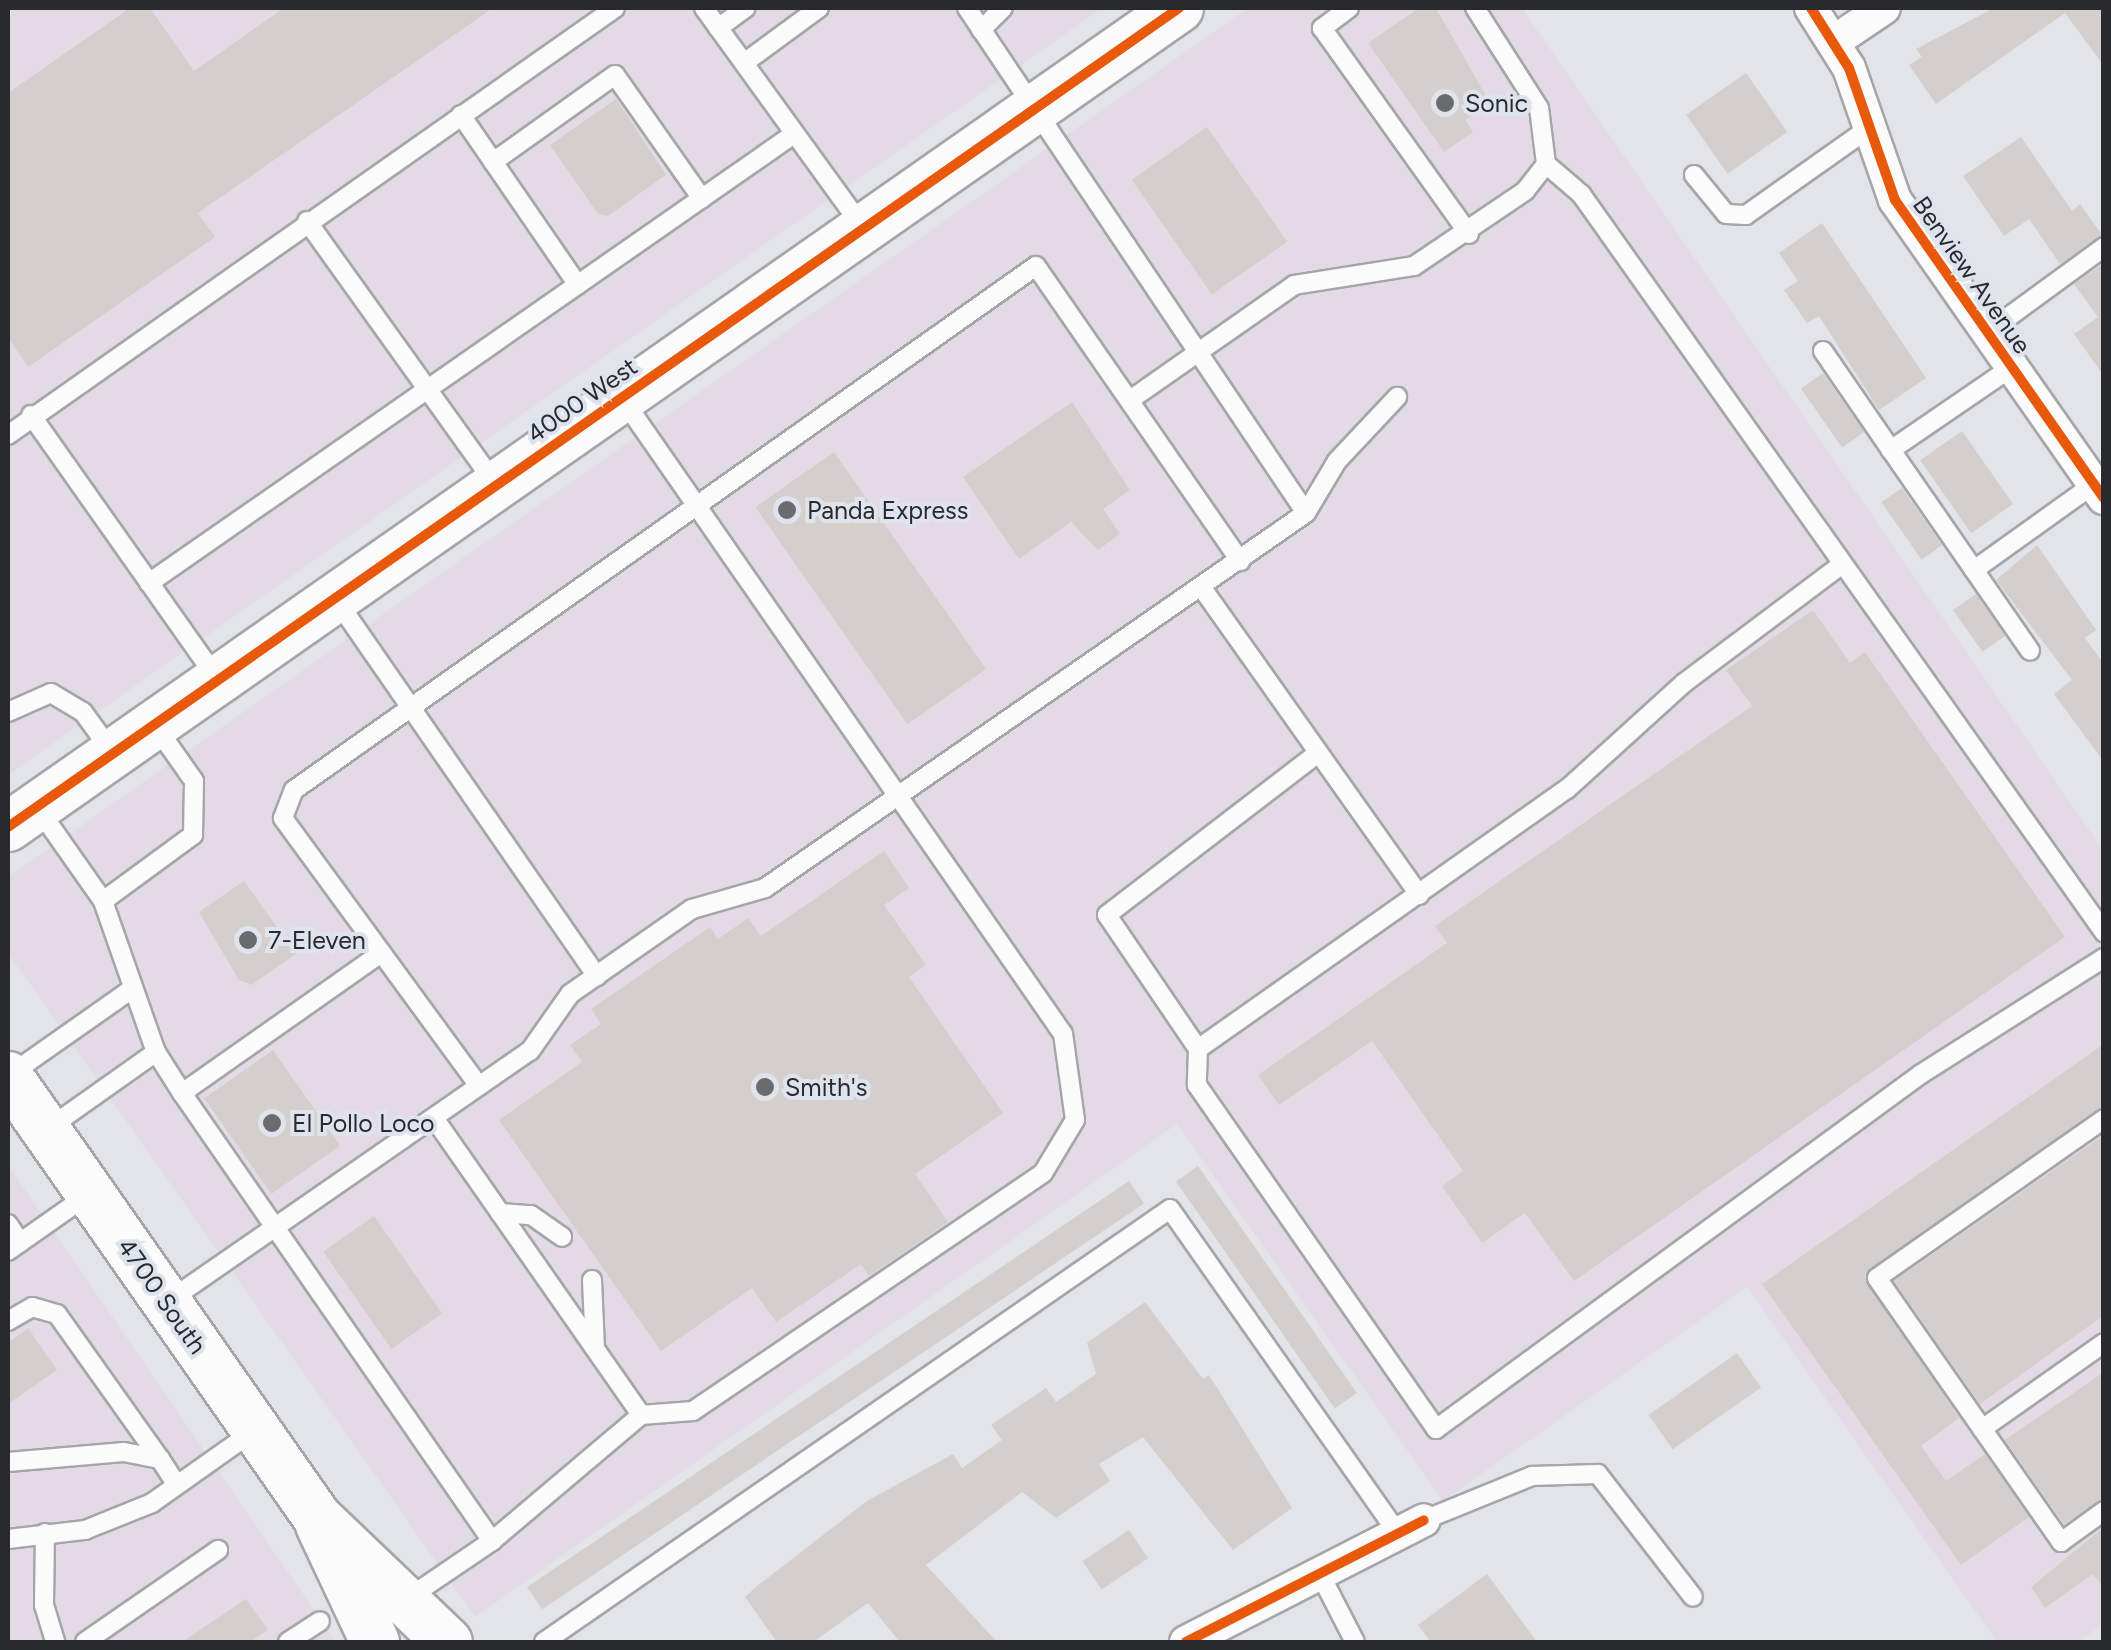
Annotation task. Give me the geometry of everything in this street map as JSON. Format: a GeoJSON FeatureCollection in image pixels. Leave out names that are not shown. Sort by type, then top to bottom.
{"type":"FeatureCollection","features":[{"type":"Feature","properties":{"kind":"street","name":"4000 West"},"geometry":{"type":"LineString","coordinates":[[22,816],[1180,8]]}},
{"type":"Feature","properties":{"kind":"street","name":"Benview Avenue"},"geometry":{"type":"LineString","coordinates":[[1811,8],[1835,41],[1895,200],[2099,491]]}},
{"type":"Feature","properties":{"kind":"street"},"geometry":{"type":"LineString","coordinates":[[1835,41],[1884,8]]}},
{"type":"Feature","properties":{"kind":"street","name":"4700 South"},"geometry":{"type":"LineString","coordinates":[[8,1076],[317,1517],[375,1642]]}},
{"type":"Feature","properties":{"kind":"street","name":"4700 South"},"geometry":{"type":"LineString","coordinates":[[317,1517],[408,1599],[448,1642]]}},
{"type":"Feature","properties":{"kind":"street"},"geometry":{"type":"LineString","coordinates":[[1186,1642],[1412,1528]]}},
{"type":"Feature","properties":{"kind":"lane"},"geometry":{"type":"LineString","coordinates":[[8,435],[31,415],[614,8]]}},
{"type":"Feature","properties":{"kind":"lane"},"geometry":{"type":"LineString","coordinates":[[704,8],[864,229]]}},
{"type":"Feature","properties":{"kind":"lane"},"geometry":{"type":"LineString","coordinates":[[718,28],[746,8]]}},
{"type":"Feature","properties":{"kind":"lane"},"geometry":{"type":"LineString","coordinates":[[744,63],[819,8]]}},
{"type":"Feature","properties":{"kind":"lane"},"geometry":{"type":"LineString","coordinates":[[967,8],[1195,354],[1306,513]]}},
{"type":"Feature","properties":{"kind":"lane"},"geometry":{"type":"LineString","coordinates":[[981,30],[1002,8]]}},
{"type":"Feature","properties":{"kind":"lane"},"geometry":{"type":"LineString","coordinates":[[1349,8],[1322,28],[1469,234]]}},
{"type":"Feature","properties":{"kind":"lane"},"geometry":{"type":"LineString","coordinates":[[1475,8],[1539,108],[1546,164],[1581,194],[2104,932]]}},
{"type":"Feature","properties":{"kind":"lane"},"geometry":{"type":"LineString","coordinates":[[493,162],[614,75],[702,198]]}},
{"type":"Feature","properties":{"kind":"lane"},"geometry":{"type":"LineString","coordinates":[[461,115],[578,285]]}},
{"type":"Feature","properties":{"kind":"lane"},"geometry":{"type":"LineString","coordinates":[[1694,174],[1726,214],[1746,216],[1866,130]]}},
{"type":"Feature","properties":{"kind":"lane"},"geometry":{"type":"LineString","coordinates":[[149,583],[794,134]]}},
{"type":"Feature","properties":{"kind":"lane"},"geometry":{"type":"LineString","coordinates":[[1130,400],[1294,285],[1414,266],[1469,234],[1546,164]]}},
{"type":"Feature","properties":{"kind":"lane"},"geometry":{"type":"LineString","coordinates":[[308,221],[496,486]]}},
{"type":"Feature","properties":{"kind":"lane"},"geometry":{"type":"LineString","coordinates":[[1988,332],[2104,248]]}},
{"type":"Feature","properties":{"kind":"lane"},"geometry":{"type":"LineString","coordinates":[[479,1086],[378,955],[283,818],[294,790],[1036,266],[1240,561]]}},
{"type":"Feature","properties":{"kind":"lane"},"geometry":{"type":"LineString","coordinates":[[1824,351],[2030,651]]}},
{"type":"Feature","properties":{"kind":"lane"},"geometry":{"type":"LineString","coordinates":[[1891,450],[2012,366]]}},
{"type":"Feature","properties":{"kind":"lane"},"geometry":{"type":"LineString","coordinates":[[408,1599],[492,1541],[641,1415],[693,1411],[816,1334],[1043,1173],[1075,1120],[1063,1034],[620,397]]}},
{"type":"Feature","properties":{"kind":"lane"},"geometry":{"type":"LineString","coordinates":[[167,1303],[530,1051],[570,994],[692,909],[765,888],[1306,513],[1337,462],[1397,398]]}},
{"type":"Feature","properties":{"kind":"lane"},"geometry":{"type":"LineString","coordinates":[[31,415],[217,679]]}},
{"type":"Feature","properties":{"kind":"lane"},"geometry":{"type":"LineString","coordinates":[[1974,570],[2099,491]]}},
{"type":"Feature","properties":{"kind":"lane"},"geometry":{"type":"LineString","coordinates":[[1198,1050],[1567,789],[1684,683],[1841,565]]}},
{"type":"Feature","properties":{"kind":"lane"},"geometry":{"type":"LineString","coordinates":[[1202,588],[1418,895]]}},
{"type":"Feature","properties":{"kind":"lane"},"geometry":{"type":"LineString","coordinates":[[335,598],[597,976]]}},
{"type":"Feature","properties":{"kind":"lane"},"geometry":{"type":"LineString","coordinates":[[8,712],[50,693],[83,712],[112,752]]}},
{"type":"Feature","properties":{"kind":"lane"},"geometry":{"type":"LineString","coordinates":[[103,901],[193,834],[194,781],[154,724]]}},
{"type":"Feature","properties":{"kind":"lane"},"geometry":{"type":"LineString","coordinates":[[1318,753],[1107,915],[1198,1050],[1197,1085],[1436,1429],[1922,1074],[2104,958]]}},
{"type":"Feature","properties":{"kind":"lane"},"geometry":{"type":"LineString","coordinates":[[22,816],[103,901],[156,1052],[492,1541]]}},
{"type":"Feature","properties":{"kind":"lane"},"geometry":{"type":"LineString","coordinates":[[182,1094],[378,955]]}},
{"type":"Feature","properties":{"kind":"lane"},"geometry":{"type":"LineString","coordinates":[[8,1076],[134,988]]}},
{"type":"Feature","properties":{"kind":"lane"},"geometry":{"type":"LineString","coordinates":[[45,1130],[156,1052]]}},
{"type":"Feature","properties":{"kind":"lane"},"geometry":{"type":"LineString","coordinates":[[434,1118],[641,1415]]}},
{"type":"Feature","properties":{"kind":"lane"},"geometry":{"type":"LineString","coordinates":[[2104,1119],[1877,1278],[2061,1542],[2104,1512]]}},
{"type":"Feature","properties":{"kind":"lane"},"geometry":{"type":"LineString","coordinates":[[8,1224],[14,1247],[90,1193]]}},
{"type":"Feature","properties":{"kind":"lane"},"geometry":{"type":"LineString","coordinates":[[544,1642],[1170,1208],[1412,1528],[1532,1476],[1598,1474],[1694,1596]]}},
{"type":"Feature","properties":{"kind":"lane"},"geometry":{"type":"LineString","coordinates":[[500,1213],[530,1215],[562,1237]]}},
{"type":"Feature","properties":{"kind":"lane"},"geometry":{"type":"LineString","coordinates":[[592,1280],[595,1348]]}},
{"type":"Feature","properties":{"kind":"lane"},"geometry":{"type":"LineString","coordinates":[[8,1321],[32,1308],[57,1314],[177,1485]]}},
{"type":"Feature","properties":{"kind":"lane"},"geometry":{"type":"LineString","coordinates":[[1982,1429],[2104,1343]]}},
{"type":"Feature","properties":{"kind":"lane"},"geometry":{"type":"LineString","coordinates":[[8,1538],[85,1530],[177,1485],[256,1430]]}},
{"type":"Feature","properties":{"kind":"lane"},"geometry":{"type":"LineString","coordinates":[[8,1462],[124,1452],[160,1459]]}},
{"type":"Feature","properties":{"kind":"lane"},"geometry":{"type":"LineString","coordinates":[[46,1532],[44,1605],[55,1642]]}},
{"type":"Feature","properties":{"kind":"lane"},"geometry":{"type":"LineString","coordinates":[[85,1642],[218,1550]]}},
{"type":"Feature","properties":{"kind":"lane"},"geometry":{"type":"LineString","coordinates":[[1321,1576],[1355,1642]]}},
{"type":"Feature","properties":{"kind":"lane"},"geometry":{"type":"LineString","coordinates":[[288,1642],[320,1621]]}},
{"type":"Feature","properties":{"kind":"shaded area"},"geometry":{"type":"Polygon","coordinates":[[[8,8],[1102,8],[8,775],[8,8]]]}},
{"type":"Feature","properties":{"kind":"shaded area"},"geometry":{"type":"Polygon","coordinates":[[[1248,8],[1522,8],[2103,850],[2103,1624],[2078,1642],[1997,1642],[1747,1287],[1443,1501],[1177,1124],[475,1617],[8,953],[8,877],[1248,8]]]}},
{"type":"Feature","properties":{"kind":"shaded area"},"geometry":{"type":"Polygon","coordinates":[[[8,1165],[336,1642],[8,1642],[8,1165]]]}},
{"type":"Feature","properties":{"kind":"building"},"geometry":{"type":"Polygon","coordinates":[[[130,8],[150,8],[194,71],[284,8],[493,8],[198,213],[215,237],[28,367],[8,337],[8,93],[130,8]]]}},
{"type":"Feature","properties":{"kind":"building"},"geometry":{"type":"Polygon","coordinates":[[[1419,8],[1436,8],[1490,103],[1465,120],[1473,132],[1444,152],[1368,43],[1419,8]]]}},
{"type":"Feature","properties":{"kind":"building"},"geometry":{"type":"Polygon","coordinates":[[[1994,8],[2104,8],[2104,66],[2065,13],[1936,104],[1909,65],[1922,57],[1916,49],[1994,8]]]}},
{"type":"Feature","properties":{"kind":"building"},"geometry":{"type":"Polygon","coordinates":[[[1746,73],[1787,132],[1727,174],[1686,115],[1746,73]]]}},
{"type":"Feature","properties":{"kind":"building"},"geometry":{"type":"Polygon","coordinates":[[[616,99],[666,175],[608,216],[598,214],[550,145],[616,99]]]}},
{"type":"Feature","properties":{"kind":"building"},"geometry":{"type":"Polygon","coordinates":[[[1207,127],[1287,242],[1212,294],[1132,180],[1207,127]]]}},
{"type":"Feature","properties":{"kind":"building"},"geometry":{"type":"Polygon","coordinates":[[[2021,137],[2072,211],[2080,204],[2102,235],[2060,264],[2029,219],[2004,236],[1963,176],[2021,137]]]}},
{"type":"Feature","properties":{"kind":"building"},"geometry":{"type":"Polygon","coordinates":[[[1822,223],[1926,378],[1879,410],[1819,316],[1807,323],[1784,290],[1798,281],[1779,253],[1822,223]]]}},
{"type":"Feature","properties":{"kind":"building"},"geometry":{"type":"Polygon","coordinates":[[[2104,263],[2104,376],[2074,334],[2098,317],[2074,284],[2104,263]]]}},
{"type":"Feature","properties":{"kind":"building"},"geometry":{"type":"Polygon","coordinates":[[[1823,373],[1864,432],[1842,447],[1801,388],[1823,373]]]}},
{"type":"Feature","properties":{"kind":"building"},"geometry":{"type":"Polygon","coordinates":[[[1072,402],[1130,490],[1103,509],[1120,534],[1098,550],[1071,522],[1019,559],[963,477],[1072,402]]]}},
{"type":"Feature","properties":{"kind":"building"},"geometry":{"type":"Polygon","coordinates":[[[1962,431],[2013,504],[1971,533],[1920,460],[1962,431]]]}},
{"type":"Feature","properties":{"kind":"building"},"geometry":{"type":"Polygon","coordinates":[[[834,452],[986,669],[907,724],[755,507],[834,452]]]}},
{"type":"Feature","properties":{"kind":"building"},"geometry":{"type":"Polygon","coordinates":[[[1902,488],[1942,545],[1922,560],[1882,502],[1902,488]]]}},
{"type":"Feature","properties":{"kind":"building"},"geometry":{"type":"Polygon","coordinates":[[[2037,545],[2096,630],[2085,638],[2104,664],[2104,762],[2054,694],[2072,680],[1996,580],[2037,545]]]}},
{"type":"Feature","properties":{"kind":"building"},"geometry":{"type":"Polygon","coordinates":[[[1976,594],[2005,636],[1982,652],[1953,610],[1976,594]]]}},
{"type":"Feature","properties":{"kind":"building"},"geometry":{"type":"Polygon","coordinates":[[[1813,610],[1850,663],[1865,652],[2065,937],[1574,1281],[1525,1213],[1482,1243],[1442,1186],[1463,1171],[1372,1041],[1279,1105],[1258,1075],[1447,943],[1435,926],[1752,706],[1726,670],[1813,610]]]}},
{"type":"Feature","properties":{"kind":"building","name":"Smith's"},"geometry":{"type":"Polygon","coordinates":[[[884,851],[909,888],[884,905],[926,965],[909,977],[1003,1113],[915,1174],[948,1222],[869,1276],[861,1264],[776,1322],[752,1288],[661,1351],[499,1120],[582,1062],[570,1045],[601,1024],[591,1009],[710,927],[718,939],[748,918],[761,936],[884,851]]]}},
{"type":"Feature","properties":{"kind":"building","name":"7-Eleven"},"geometry":{"type":"Polygon","coordinates":[[[244,881],[296,954],[251,985],[239,980],[199,912],[244,881]]]}},
{"type":"Feature","properties":{"kind":"building"},"geometry":{"type":"Polygon","coordinates":[[[2104,1044],[2104,1107],[1865,1274],[1959,1418],[1921,1446],[1946,1481],[1985,1454],[2029,1517],[1961,1565],[1762,1284],[2104,1044]]]}},
{"type":"Feature","properties":{"kind":"building","name":"El Pollo Loco"},"geometry":{"type":"Polygon","coordinates":[[[273,1050],[340,1146],[271,1194],[204,1098],[273,1050]]]}},
{"type":"Feature","properties":{"kind":"building"},"geometry":{"type":"Polygon","coordinates":[[[2104,1135],[2104,1315],[1980,1404],[1894,1281],[2104,1135]]]}},
{"type":"Feature","properties":{"kind":"building"},"geometry":{"type":"Polygon","coordinates":[[[1198,1166],[1357,1393],[1335,1408],[1176,1181],[1198,1166]]]}},
{"type":"Feature","properties":{"kind":"building"},"geometry":{"type":"Polygon","coordinates":[[[1129,1181],[1144,1203],[542,1609],[527,1587],[1129,1181]]]}},
{"type":"Feature","properties":{"kind":"building"},"geometry":{"type":"Polygon","coordinates":[[[374,1216],[442,1313],[391,1349],[323,1252],[374,1216]]]}},
{"type":"Feature","properties":{"kind":"building"},"geometry":{"type":"Polygon","coordinates":[[[1145,1302],[1203,1379],[1209,1375],[1292,1508],[1233,1550],[1143,1437],[1099,1464],[1110,1481],[1056,1518],[1022,1492],[926,1565],[997,1642],[900,1642],[868,1603],[813,1642],[777,1642],[745,1597],[867,1501],[953,1454],[962,1468],[1002,1440],[991,1425],[1046,1388],[1056,1402],[1096,1374],[1087,1343],[1145,1302]]]}},
{"type":"Feature","properties":{"kind":"building"},"geometry":{"type":"Polygon","coordinates":[[[28,1328],[57,1370],[8,1404],[8,1343],[28,1328]]]}},
{"type":"Feature","properties":{"kind":"building"},"geometry":{"type":"Polygon","coordinates":[[[1737,1353],[1761,1387],[1673,1449],[1649,1415],[1737,1353]]]}},
{"type":"Feature","properties":{"kind":"building"},"geometry":{"type":"Polygon","coordinates":[[[2104,1372],[2104,1499],[2064,1524],[2005,1440],[2104,1372]]]}},
{"type":"Feature","properties":{"kind":"building"},"geometry":{"type":"Polygon","coordinates":[[[2104,1527],[2104,1589],[2093,1574],[2045,1608],[2031,1587],[2104,1527]]]}},
{"type":"Feature","properties":{"kind":"building"},"geometry":{"type":"Polygon","coordinates":[[[1129,1530],[1148,1558],[1102,1590],[1083,1561],[1129,1530]]]}},
{"type":"Feature","properties":{"kind":"building"},"geometry":{"type":"Polygon","coordinates":[[[1487,1574],[1537,1642],[1431,1642],[1418,1625],[1487,1574]]]}},
{"type":"Feature","properties":{"kind":"building"},"geometry":{"type":"Polygon","coordinates":[[[246,1599],[268,1630],[250,1642],[182,1642],[246,1599]]]}},
{"type":"Feature","properties":{"kind":"cycle path"},"geometry":{"type":"LineString","coordinates":[[8,827],[1179,8]]}},
{"type":"Feature","properties":{"kind":"cycle path"},"geometry":{"type":"LineString","coordinates":[[1811,8],[1849,68],[1895,200],[2104,498]]}},
{"type":"Feature","properties":{"kind":"cycle path"},"geometry":{"type":"LineString","coordinates":[[1186,1642],[1424,1520]]}},
{"type":"Feature","properties":{"kind":"place","name":"Sonic"},"geometry":{"type":"Point","coordinates":[1445,103]}},
{"type":"Feature","properties":{"kind":"place","name":"Panda Express"},"geometry":{"type":"Point","coordinates":[787,510]}},
{"type":"Feature","properties":{"kind":"place","name":"7-Eleven"},"geometry":{"type":"Point","coordinates":[248,940]}},
{"type":"Feature","properties":{"kind":"place","name":"Smith's"},"geometry":{"type":"Point","coordinates":[765,1087]}},
{"type":"Feature","properties":{"kind":"place","name":"El Pollo Loco"},"geometry":{"type":"Point","coordinates":[272,1123]}}]}
